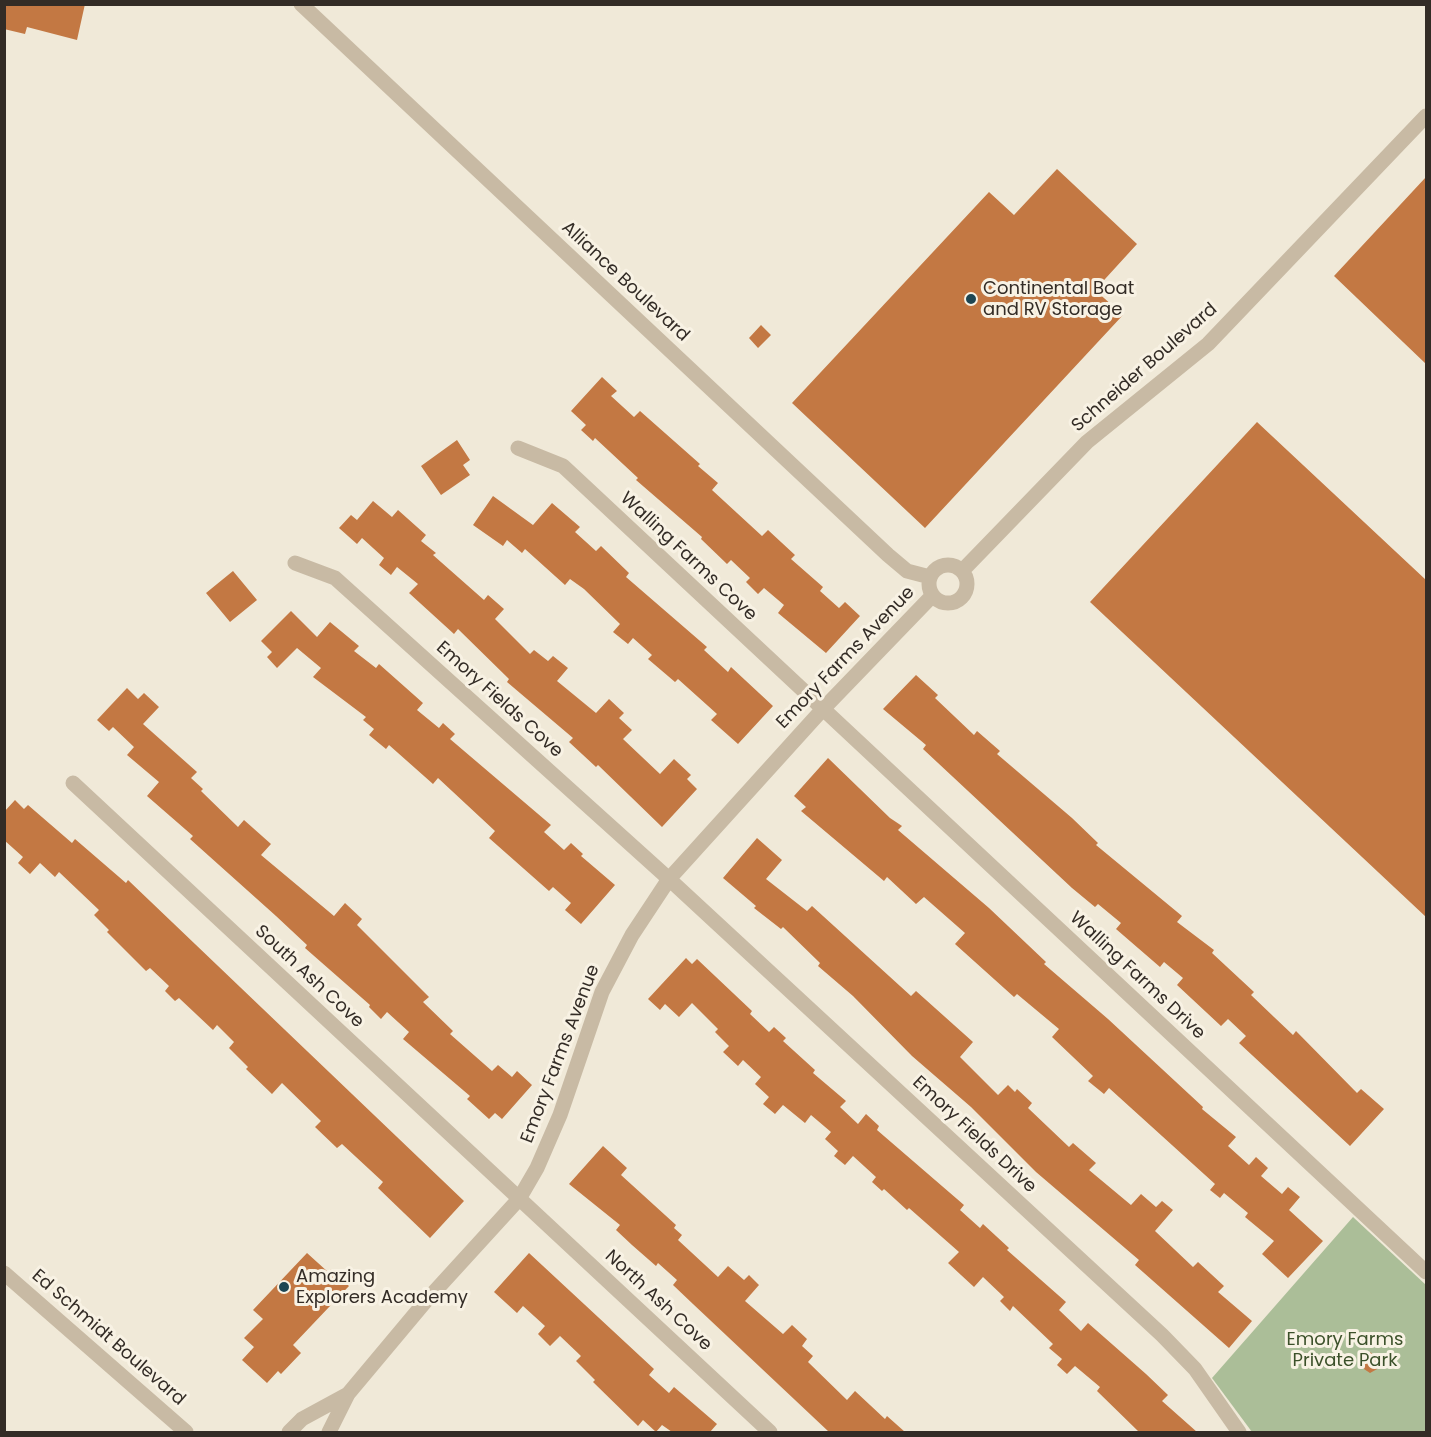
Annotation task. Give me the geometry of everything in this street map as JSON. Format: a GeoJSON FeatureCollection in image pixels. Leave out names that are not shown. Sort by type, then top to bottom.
{"type":"FeatureCollection","features":[{"type":"Feature","properties":{"kind":"street","name":"Alliance Boulevard"},"geometry":{"type":"LineString","coordinates":[[301,4],[888,555],[907,570],[930,577]]}},
{"type":"Feature","properties":{"kind":"street","name":"Schneider Boulevard"},"geometry":{"type":"LineString","coordinates":[[962,571],[1087,442],[1208,344],[1426,116]]}},
{"type":"Feature","properties":{"kind":"street","name":"Walling Farms Cove"},"geometry":{"type":"LineString","coordinates":[[518,448],[562,466],[822,710]]}},
{"type":"Feature","properties":{"kind":"street","name":"Emory Fields Cove"},"geometry":{"type":"LineString","coordinates":[[295,563],[335,578],[669,879]]}},
{"type":"Feature","properties":{"kind":"street"},"geometry":{"type":"LineString","coordinates":[[944,565],[962,571],[968,582],[960,599],[949,604],[932,596],[928,584],[930,577],[933,572],[944,565]]}},
{"type":"Feature","properties":{"kind":"street","name":"Emory Farms Avenue"},"geometry":{"type":"LineString","coordinates":[[329,1432],[348,1394],[425,1302],[519,1199],[537,1168],[560,1115],[602,992],[632,934],[669,879],[822,710],[932,596]]}},
{"type":"Feature","properties":{"kind":"street","name":"Walling Farms Drive"},"geometry":{"type":"LineString","coordinates":[[822,710],[1426,1272]]}},
{"type":"Feature","properties":{"kind":"street","name":"South Ash Cove"},"geometry":{"type":"LineString","coordinates":[[73,783],[519,1199]]}},
{"type":"Feature","properties":{"kind":"street","name":"Emory Fields Drive"},"geometry":{"type":"LineString","coordinates":[[669,879],[1162,1335],[1195,1369],[1239,1432]]}},
{"type":"Feature","properties":{"kind":"street","name":"North Ash Cove"},"geometry":{"type":"LineString","coordinates":[[519,1199],[770,1432]]}},
{"type":"Feature","properties":{"kind":"street","name":"Ed Schmidt Boulevard"},"geometry":{"type":"LineString","coordinates":[[4,1273],[186,1432]]}},
{"type":"Feature","properties":{"kind":"street","name":"Emory Farms Avenue"},"geometry":{"type":"LineString","coordinates":[[290,1432],[302,1419],[348,1394]]}},
{"type":"Feature","properties":{"kind":"green space","name":"Emory Farms Private Park"},"geometry":{"type":"Polygon","coordinates":[[[1353,1217],[1426,1285],[1426,1432],[1252,1432],[1212,1378],[1353,1217]]]}},
{"type":"Feature","properties":{"kind":"building"},"geometry":{"type":"Polygon","coordinates":[[[4,4],[85,4],[77,40],[27,27],[25,34],[4,29],[4,4]]]}},
{"type":"Feature","properties":{"kind":"building"},"geometry":{"type":"Polygon","coordinates":[[[1057,169],[1137,244],[1095,290],[1123,315],[925,528],[792,403],[989,192],[1014,215],[1057,169]]]}},
{"type":"Feature","properties":{"kind":"building"},"geometry":{"type":"Polygon","coordinates":[[[1426,177],[1426,364],[1334,276],[1426,177]]]}},
{"type":"Feature","properties":{"kind":"building"},"geometry":{"type":"Polygon","coordinates":[[[761,325],[771,335],[758,348],[749,338],[761,325]]]}},
{"type":"Feature","properties":{"kind":"building"},"geometry":{"type":"Polygon","coordinates":[[[602,377],[617,391],[611,396],[634,417],[640,411],[700,464],[698,466],[718,483],[712,490],[762,536],[768,530],[795,555],[791,559],[823,587],[820,591],[839,608],[845,602],[860,616],[826,653],[778,613],[784,605],[764,588],[758,594],[746,582],[750,578],[731,560],[727,564],[701,539],[702,537],[636,480],[638,478],[595,438],[593,441],[581,430],[586,425],[571,411],[602,377]]]}},
{"type":"Feature","properties":{"kind":"building"},"geometry":{"type":"Polygon","coordinates":[[[1257,422],[1426,580],[1426,917],[1090,602],[1257,422]]]}},
{"type":"Feature","properties":{"kind":"building"},"geometry":{"type":"Polygon","coordinates":[[[457,440],[470,460],[463,465],[470,475],[441,495],[421,466],[457,440]]]}},
{"type":"Feature","properties":{"kind":"building"},"geometry":{"type":"Polygon","coordinates":[[[493,496],[533,525],[552,503],[580,527],[575,532],[596,551],[601,546],[629,573],[626,577],[707,647],[704,650],[728,672],[731,667],[773,706],[738,744],[711,720],[717,714],[678,679],[675,682],[648,659],[652,655],[633,638],[628,644],[613,632],[620,624],[584,589],[570,579],[565,585],[525,549],[522,553],[507,540],[503,546],[473,525],[493,496]]]}},
{"type":"Feature","properties":{"kind":"building"},"geometry":{"type":"Polygon","coordinates":[[[373,501],[392,517],[398,510],[426,535],[421,541],[436,553],[433,555],[484,600],[488,595],[504,609],[495,619],[530,654],[534,650],[548,661],[553,656],[568,668],[557,681],[596,713],[609,699],[624,713],[619,718],[632,730],[623,739],[660,774],[674,759],[691,775],[687,779],[697,789],[662,827],[598,765],[596,767],[569,742],[573,738],[507,682],[509,679],[458,629],[454,634],[409,593],[418,584],[397,567],[391,575],[379,565],[384,558],[362,538],[357,544],[339,528],[351,515],[357,520],[373,501]]]}},
{"type":"Feature","properties":{"kind":"building"},"geometry":{"type":"Polygon","coordinates":[[[233,571],[257,600],[230,622],[206,593],[233,571]]]}},
{"type":"Feature","properties":{"kind":"building"},"geometry":{"type":"Polygon","coordinates":[[[291,611],[317,637],[330,622],[359,646],[354,651],[376,668],[379,664],[423,703],[417,710],[439,728],[443,723],[455,734],[450,739],[551,825],[544,832],[564,850],[571,843],[583,854],[581,856],[615,885],[581,924],[565,910],[571,903],[553,887],[549,891],[489,838],[495,831],[438,778],[433,784],[389,745],[386,749],[369,735],[374,729],[363,720],[366,717],[313,677],[321,668],[297,648],[277,668],[267,657],[272,652],[261,641],[291,611]]]}},
{"type":"Feature","properties":{"kind":"building"},"geometry":{"type":"Polygon","coordinates":[[[916,675],[938,695],[935,698],[974,735],[977,731],[1000,751],[997,754],[1072,818],[1098,843],[1096,845],[1182,916],[1177,922],[1214,950],[1212,953],[1254,992],[1251,995],[1293,1035],[1296,1031],[1357,1093],[1361,1089],[1384,1109],[1350,1146],[1239,1043],[1246,1036],[1228,1019],[1221,1026],[1177,985],[1183,978],[1164,962],[1160,967],[1116,929],[1121,923],[1098,904],[1095,907],[1072,888],[923,749],[926,745],[883,709],[916,675]]]}},
{"type":"Feature","properties":{"kind":"building"},"geometry":{"type":"Polygon","coordinates":[[[127,688],[138,699],[144,693],[159,707],[143,724],[197,772],[191,778],[203,789],[201,791],[238,827],[244,820],[271,844],[261,855],[334,916],[345,903],[362,919],[357,925],[429,997],[423,1002],[453,1031],[450,1034],[492,1071],[498,1065],[512,1077],[517,1071],[532,1085],[502,1119],[495,1113],[489,1119],[467,1099],[470,1096],[403,1039],[409,1032],[387,1012],[381,1019],[369,1007],[370,1005],[305,948],[307,945],[190,839],[193,836],[147,796],[159,782],[127,755],[134,747],[113,727],[109,731],[97,720],[127,688]]]}},
{"type":"Feature","properties":{"kind":"building"},"geometry":{"type":"Polygon","coordinates":[[[828,758],[890,818],[902,826],[898,830],[989,908],[1046,962],[1044,964],[1108,1019],[1203,1107],[1202,1109],[1236,1137],[1228,1146],[1249,1165],[1256,1157],[1268,1168],[1261,1176],[1282,1194],[1288,1187],[1300,1197],[1289,1210],[1323,1241],[1288,1278],[1262,1254],[1274,1241],[1245,1217],[1248,1213],[1224,1193],[1220,1198],[1210,1190],[1215,1184],[1109,1088],[1104,1094],[1088,1081],[1093,1076],[1052,1037],[1059,1029],[1017,994],[1014,997],[955,944],[965,933],[924,897],[916,904],[887,877],[884,881],[801,811],[806,807],[794,796],[828,758]]]}},
{"type":"Feature","properties":{"kind":"building"},"geometry":{"type":"Polygon","coordinates":[[[15,800],[24,809],[28,805],[72,843],[75,839],[126,883],[128,880],[464,1201],[430,1238],[378,1188],[383,1182],[342,1144],[337,1148],[315,1127],[321,1121],[282,1083],[272,1094],[246,1069],[248,1067],[229,1048],[234,1042],[217,1025],[213,1030],[179,998],[175,1001],[165,991],[169,986],[150,968],[146,971],[107,932],[109,930],[94,915],[99,910],[59,872],[55,877],[40,863],[30,874],[18,863],[23,857],[4,840],[4,812],[15,800]]]}},
{"type":"Feature","properties":{"kind":"building"},"geometry":{"type":"Polygon","coordinates":[[[757,838],[782,860],[766,879],[807,911],[812,906],[911,996],[916,991],[973,1042],[960,1057],[998,1095],[1008,1085],[1015,1092],[1017,1089],[1032,1103],[1028,1108],[1069,1147],[1073,1143],[1096,1163],[1089,1170],[1131,1205],[1141,1194],[1156,1207],[1162,1201],[1173,1210],[1155,1231],[1193,1267],[1198,1262],[1224,1286],[1218,1292],[1252,1321],[1229,1348],[1135,1265],[1139,1260],[1036,1172],[971,1107],[912,1056],[853,996],[818,966],[820,963],[783,927],[781,929],[754,908],[756,906],[723,878],[757,838]]]}},
{"type":"Feature","properties":{"kind":"building"},"geometry":{"type":"Polygon","coordinates":[[[686,958],[692,964],[697,959],[752,1011],[750,1014],[769,1032],[774,1027],[786,1038],[783,1041],[815,1070],[813,1073],[846,1101],[840,1107],[858,1124],[866,1114],[879,1126],[877,1130],[964,1205],[960,1210],[980,1228],[983,1224],[1009,1248],[1007,1250],[1066,1302],[1059,1310],[1081,1331],[1088,1323],[1146,1374],[1168,1395],[1162,1401],[1197,1432],[1139,1432],[1097,1391],[1100,1387],[1075,1366],[1067,1374],[1057,1365],[1062,1359],[1049,1348],[1053,1344],[1013,1306],[1010,1311],[1000,1301],[1004,1297],[983,1277],[974,1287],[948,1263],[959,1252],[909,1208],[907,1210],[884,1189],[882,1191],[872,1182],[876,1177],[853,1156],[845,1165],[834,1156],[838,1151],[825,1139],[831,1132],[811,1115],[805,1123],[783,1105],[775,1114],[763,1104],[769,1097],[755,1084],[761,1077],[743,1060],[738,1066],[723,1052],[729,1046],[715,1032],[718,1029],[692,1003],[679,1017],[665,1004],[660,1010],[648,999],[686,958]]]}},
{"type":"Feature","properties":{"kind":"building"},"geometry":{"type":"Polygon","coordinates":[[[603,1146],[627,1168],[621,1175],[676,1225],[674,1228],[682,1235],[678,1240],[718,1277],[728,1266],[744,1280],[749,1275],[759,1285],[745,1301],[783,1334],[792,1325],[807,1339],[802,1346],[813,1356],[808,1362],[847,1400],[855,1391],[885,1419],[887,1416],[905,1432],[829,1432],[693,1304],[673,1285],[677,1280],[658,1263],[656,1266],[632,1245],[616,1230],[620,1225],[569,1184],[603,1146]]]}},
{"type":"Feature","properties":{"kind":"building"},"geometry":{"type":"Polygon","coordinates":[[[307,1253],[328,1272],[331,1269],[349,1286],[293,1345],[301,1353],[281,1374],[278,1371],[267,1383],[242,1360],[254,1347],[244,1338],[263,1319],[253,1310],[307,1253]]]}},
{"type":"Feature","properties":{"kind":"building"},"geometry":{"type":"Polygon","coordinates":[[[529,1253],[654,1369],[649,1375],[669,1393],[674,1387],[717,1424],[710,1432],[672,1432],[662,1425],[656,1432],[643,1420],[638,1426],[593,1382],[595,1380],[576,1361],[581,1356],[560,1336],[550,1346],[538,1334],[545,1326],[523,1306],[517,1313],[494,1292],[529,1253]]]}},
{"type":"Feature","properties":{"kind":"building"},"geometry":{"type":"Polygon","coordinates":[[[1370,1352],[1379,1358],[1379,1368],[1370,1373],[1361,1367],[1361,1357],[1370,1352]]]}},
{"type":"Feature","properties":{"kind":"place","name":"Continental Boat and RV Storage"},"geometry":{"type":"Point","coordinates":[971,299]}},
{"type":"Feature","properties":{"kind":"place","name":"Amazing Explorers Academy"},"geometry":{"type":"Point","coordinates":[284,1287]}}]}
